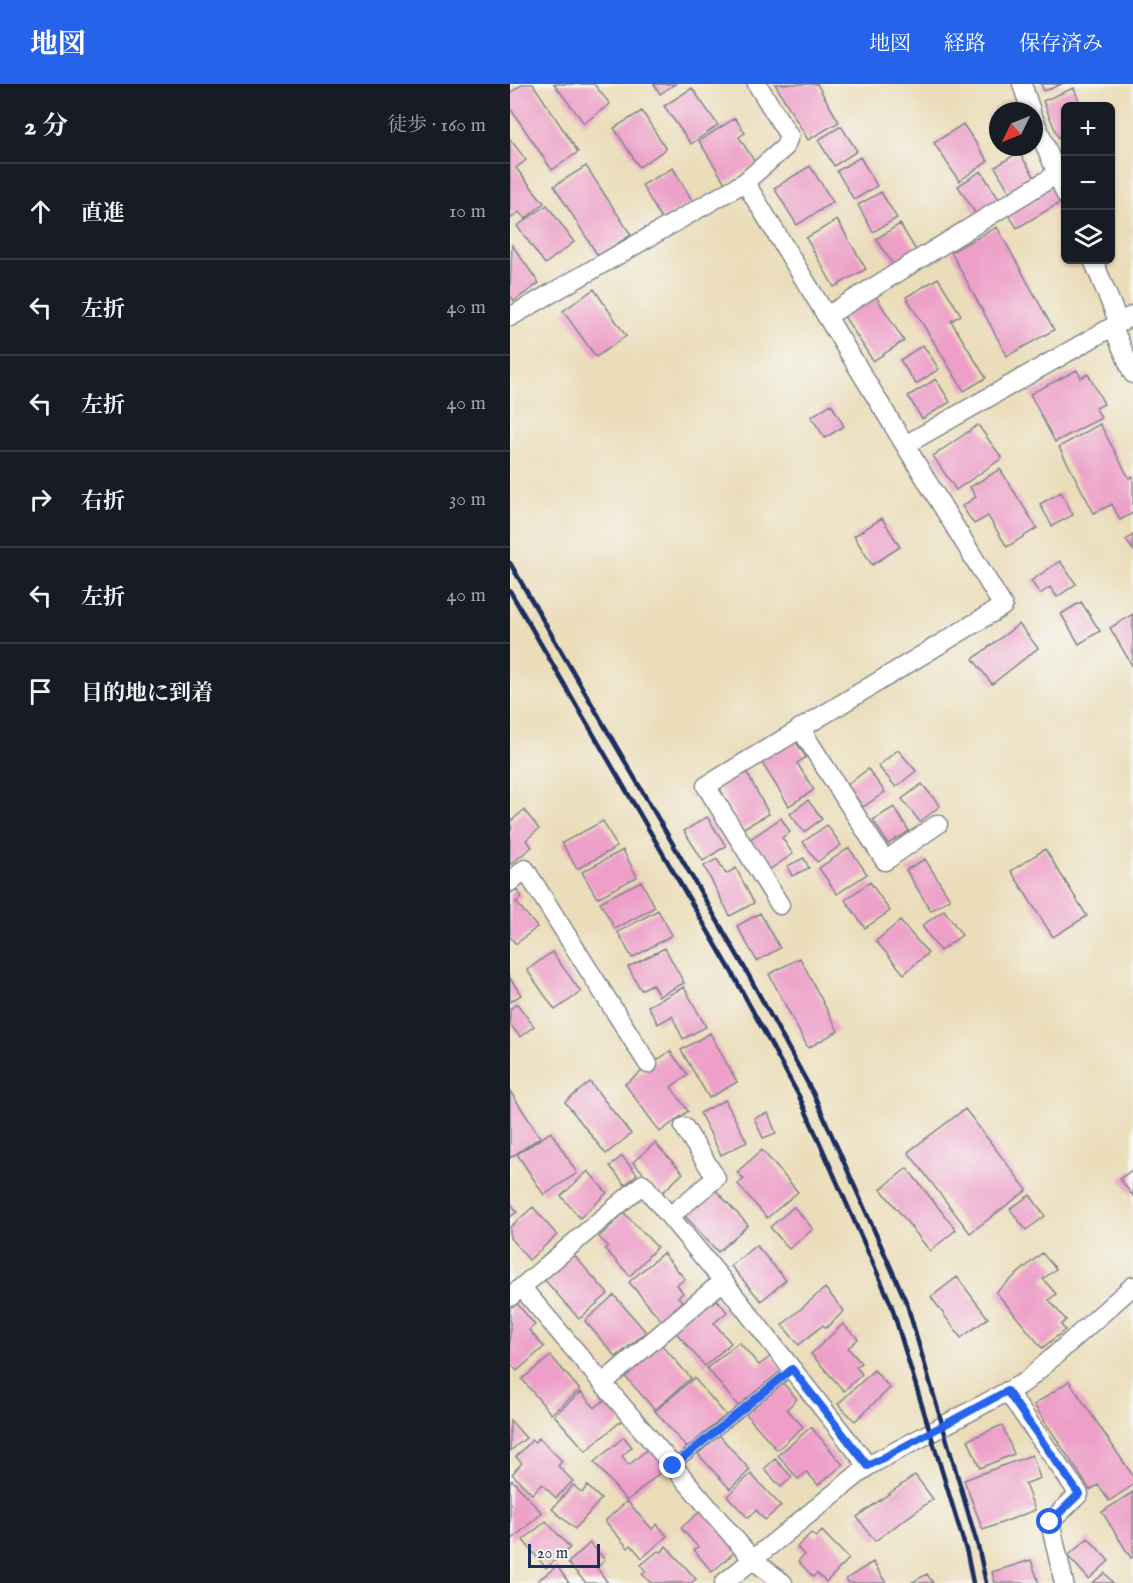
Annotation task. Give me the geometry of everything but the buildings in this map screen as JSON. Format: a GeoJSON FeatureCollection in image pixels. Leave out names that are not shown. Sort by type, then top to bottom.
{"type":"FeatureCollection","features":[{"type":"Feature","properties":{"kind":"street"},"geometry":{"type":"LineString","coordinates":[[510,316],[745,182],[784,147],[789,136],[757,84]]}},
{"type":"Feature","properties":{"kind":"street"},"geometry":{"type":"LineString","coordinates":[[1022,84],[1028,102]]}},
{"type":"Feature","properties":{"kind":"street"},"geometry":{"type":"LineString","coordinates":[[1043,141],[1061,184]]}},
{"type":"Feature","properties":{"kind":"street"},"geometry":{"type":"LineString","coordinates":[[827,316],[1057,174]]}},
{"type":"Feature","properties":{"kind":"street"},"geometry":{"type":"LineString","coordinates":[[745,182],[1003,606],[706,786],[780,905]]}},
{"type":"Feature","properties":{"kind":"street"},"geometry":{"type":"LineString","coordinates":[[1095,264],[1122,322],[1133,374]]}},
{"type":"Feature","properties":{"kind":"street"},"geometry":{"type":"LineString","coordinates":[[905,445],[1122,322]]}},
{"type":"Feature","properties":{"kind":"street"},"geometry":{"type":"LineString","coordinates":[[800,728],[885,861],[938,824]]}},
{"type":"Feature","properties":{"kind":"street"},"geometry":{"type":"LineString","coordinates":[[510,882],[525,869],[648,1064]]}},
{"type":"Feature","properties":{"kind":"street"},"geometry":{"type":"LineString","coordinates":[[670,1216],[716,1178],[684,1127]]}},
{"type":"Feature","properties":{"kind":"street"},"geometry":{"type":"LineString","coordinates":[[783,1583],[752,1559],[603,1383],[516,1293],[643,1184],[723,1281],[868,1466]]}},
{"type":"Feature","properties":{"kind":"street"},"geometry":{"type":"LineString","coordinates":[[603,1383],[723,1281]]}},
{"type":"Feature","properties":{"kind":"street"},"geometry":{"type":"LineString","coordinates":[[728,1582],[752,1559],[868,1466],[1025,1382],[1133,1286]]}},
{"type":"Feature","properties":{"kind":"street"},"geometry":{"type":"LineString","coordinates":[[1007,1391],[1079,1494],[1050,1522],[1064,1583]]}},
{"type":"Feature","properties":{"kind":"lane"},"geometry":{"type":"LineString","coordinates":[[673,1466],[792,1369]]}},
{"type":"Feature","properties":{"kind":"railway"},"geometry":{"type":"LineString","coordinates":[[510,563],[743,965],[813,1093],[907,1304],[979,1550],[986,1583]]}},
{"type":"Feature","properties":{"kind":"railway"},"geometry":{"type":"LineString","coordinates":[[510,591],[730,969],[799,1096],[891,1304],[967,1553],[973,1583]]}},
{"type":"Feature","properties":{"kind":"route"},"geometry":{"type":"LineString","coordinates":[[673,1466],[792,1369],[868,1466],[1007,1391],[1079,1494],[1050,1522]]}}]}
